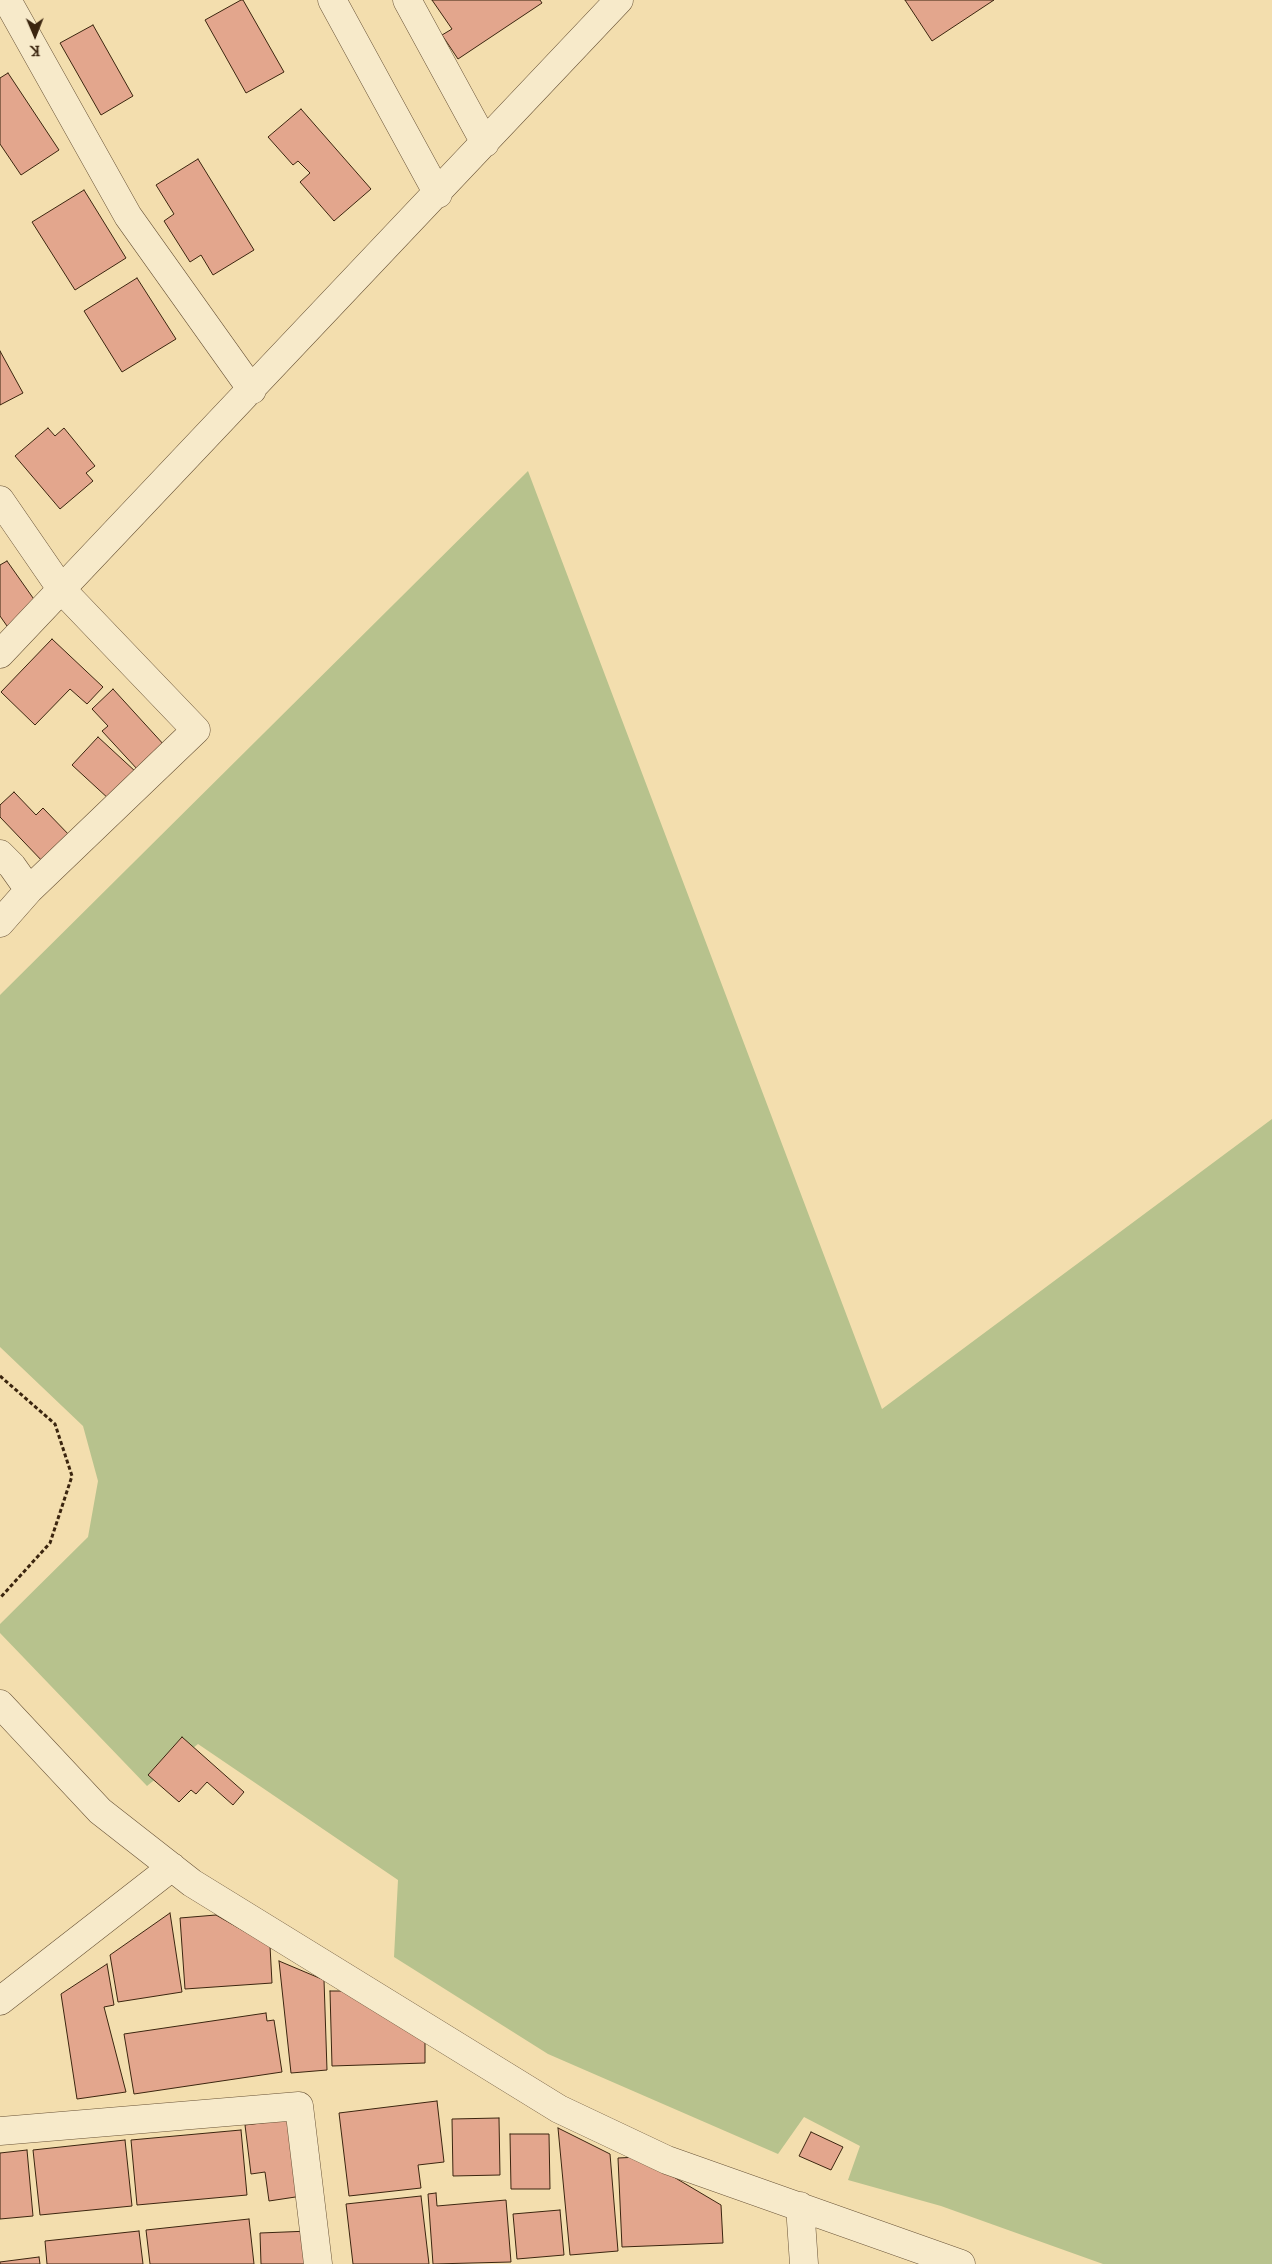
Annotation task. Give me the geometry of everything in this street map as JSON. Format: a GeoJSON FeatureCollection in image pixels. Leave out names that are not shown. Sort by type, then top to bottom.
{"type":"FeatureCollection","features":[{"type":"Feature","properties":{"kind":"street"},"geometry":{"type":"LineString","coordinates":[[6,0],[128,216],[252,390]]}},
{"type":"Feature","properties":{"kind":"street"},"geometry":{"type":"LineString","coordinates":[[332,0],[438,194]]}},
{"type":"Feature","properties":{"kind":"street"},"geometry":{"type":"LineString","coordinates":[[407,0],[485,143]]}},
{"type":"Feature","properties":{"kind":"street"},"geometry":{"type":"LineString","coordinates":[[0,654],[438,194],[619,0]]}},
{"type":"Feature","properties":{"kind":"street"},"geometry":{"type":"LineString","coordinates":[[0,500],[62,590],[196,730],[29,890],[0,923]]}},
{"type":"Feature","properties":{"kind":"street"},"geometry":{"type":"LineString","coordinates":[[0,854],[12,866],[29,890]]}},
{"type":"Feature","properties":{"kind":"street"},"geometry":{"type":"LineString","coordinates":[[0,1704],[100,1811],[192,1883],[559,2109],[667,2160],[961,2264]]}},
{"type":"Feature","properties":{"kind":"street"},"geometry":{"type":"LineString","coordinates":[[0,2000],[172,1867]]}},
{"type":"Feature","properties":{"kind":"street"},"geometry":{"type":"LineString","coordinates":[[0,2131],[299,2106],[318,2264]]}},
{"type":"Feature","properties":{"kind":"street"},"geometry":{"type":"LineString","coordinates":[[800,2206],[804,2264]]}},
{"type":"Feature","properties":{"kind":"path"},"geometry":{"type":"LineString","coordinates":[[0,1376],[55,1424],[72,1476],[50,1543],[0,1598]]}},
{"type":"Feature","properties":{"kind":"green space"},"geometry":{"type":"Polygon","coordinates":[[[528,471],[882,1409],[1272,1119],[1272,2264],[1103,2264],[941,2206],[848,2180],[860,2146],[804,2117],[778,2154],[548,2054],[394,1957],[398,1880],[198,1744],[147,1786],[0,1633],[0,1624],[88,1537],[98,1481],[83,1426],[0,1347],[0,995],[528,471]]]}},
{"type":"Feature","properties":{"kind":"building"},"geometry":{"type":"Polygon","coordinates":[[[243,0],[284,72],[246,93],[205,20],[243,0]]]}},
{"type":"Feature","properties":{"kind":"building"},"geometry":{"type":"Polygon","coordinates":[[[432,0],[540,0],[542,3],[458,59],[442,35],[452,29],[432,0]]]}},
{"type":"Feature","properties":{"kind":"building"},"geometry":{"type":"Polygon","coordinates":[[[905,0],[994,0],[932,41],[905,0]]]}},
{"type":"Feature","properties":{"kind":"building"},"geometry":{"type":"Polygon","coordinates":[[[93,25],[133,96],[101,115],[60,43],[93,25]]]}},
{"type":"Feature","properties":{"kind":"building"},"geometry":{"type":"Polygon","coordinates":[[[8,73],[59,150],[21,175],[0,144],[0,78],[8,73]]]}},
{"type":"Feature","properties":{"kind":"building"},"geometry":{"type":"Polygon","coordinates":[[[301,109],[371,189],[334,221],[300,182],[310,173],[298,161],[293,165],[268,137],[301,109]]]}},
{"type":"Feature","properties":{"kind":"building"},"geometry":{"type":"Polygon","coordinates":[[[198,159],[254,250],[213,275],[201,255],[190,262],[164,221],[174,214],[156,185],[198,159]]]}},
{"type":"Feature","properties":{"kind":"building"},"geometry":{"type":"Polygon","coordinates":[[[84,190],[126,258],[75,290],[32,222],[84,190]]]}},
{"type":"Feature","properties":{"kind":"building"},"geometry":{"type":"Polygon","coordinates":[[[137,278],[176,339],[122,372],[84,311],[137,278]]]}},
{"type":"Feature","properties":{"kind":"building"},"geometry":{"type":"Polygon","coordinates":[[[0,351],[23,393],[0,405],[0,351]]]}},
{"type":"Feature","properties":{"kind":"building"},"geometry":{"type":"Polygon","coordinates":[[[48,428],[55,436],[64,428],[95,466],[86,473],[93,481],[60,509],[15,456],[48,428]]]}},
{"type":"Feature","properties":{"kind":"building"},"geometry":{"type":"Polygon","coordinates":[[[7,561],[38,605],[7,626],[0,616],[0,565],[7,561]]]}},
{"type":"Feature","properties":{"kind":"building"},"geometry":{"type":"Polygon","coordinates":[[[52,639],[103,687],[87,704],[70,689],[35,725],[1,692],[52,639]]]}},
{"type":"Feature","properties":{"kind":"building"},"geometry":{"type":"Polygon","coordinates":[[[113,689],[165,746],[138,770],[102,731],[108,726],[92,709],[113,689]]]}},
{"type":"Feature","properties":{"kind":"building"},"geometry":{"type":"Polygon","coordinates":[[[98,737],[136,772],[110,800],[72,765],[98,737]]]}},
{"type":"Feature","properties":{"kind":"building"},"geometry":{"type":"Polygon","coordinates":[[[14,792],[36,815],[43,808],[72,838],[45,864],[0,817],[0,805],[14,792]]]}},
{"type":"Feature","properties":{"kind":"building"},"geometry":{"type":"Polygon","coordinates":[[[182,1737],[244,1792],[233,1805],[207,1782],[196,1794],[191,1790],[179,1802],[148,1775],[182,1737]]]}},
{"type":"Feature","properties":{"kind":"building"},"geometry":{"type":"Polygon","coordinates":[[[170,1913],[182,1992],[118,2002],[110,1955],[170,1913]]]}},
{"type":"Feature","properties":{"kind":"building"},"geometry":{"type":"Polygon","coordinates":[[[216,1915],[270,1946],[272,1983],[185,1989],[180,1918],[216,1915]]]}},
{"type":"Feature","properties":{"kind":"building"},"geometry":{"type":"Polygon","coordinates":[[[279,1961],[324,1980],[327,2070],[291,2073],[279,1961]]]}},
{"type":"Feature","properties":{"kind":"building"},"geometry":{"type":"Polygon","coordinates":[[[107,1964],[114,2005],[104,2007],[126,2092],[77,2099],[61,1994],[107,1964]]]}},
{"type":"Feature","properties":{"kind":"building"},"geometry":{"type":"Polygon","coordinates":[[[330,1991],[346,1991],[425,2040],[425,2063],[332,2066],[330,1991]]]}},
{"type":"Feature","properties":{"kind":"building"},"geometry":{"type":"Polygon","coordinates":[[[266,2013],[267,2021],[274,2020],[282,2072],[134,2094],[124,2034],[266,2013]]]}},
{"type":"Feature","properties":{"kind":"building"},"geometry":{"type":"Polygon","coordinates":[[[437,2101],[444,2162],[418,2165],[421,2188],[349,2196],[339,2113],[437,2101]]]}},
{"type":"Feature","properties":{"kind":"building"},"geometry":{"type":"Polygon","coordinates":[[[499,2118],[500,2175],[453,2176],[452,2119],[499,2118]]]}},
{"type":"Feature","properties":{"kind":"building"},"geometry":{"type":"Polygon","coordinates":[[[292,2119],[302,2196],[269,2201],[265,2172],[251,2174],[245,2125],[292,2119]]]}},
{"type":"Feature","properties":{"kind":"building"},"geometry":{"type":"Polygon","coordinates":[[[558,2128],[610,2154],[618,2251],[570,2255],[558,2128]]]}},
{"type":"Feature","properties":{"kind":"building"},"geometry":{"type":"Polygon","coordinates":[[[241,2130],[247,2195],[137,2205],[131,2140],[241,2130]]]}},
{"type":"Feature","properties":{"kind":"building"},"geometry":{"type":"Polygon","coordinates":[[[811,2132],[843,2147],[831,2170],[799,2156],[811,2132]]]}},
{"type":"Feature","properties":{"kind":"building"},"geometry":{"type":"Polygon","coordinates":[[[510,2134],[549,2134],[550,2189],[511,2189],[510,2134]]]}},
{"type":"Feature","properties":{"kind":"building"},"geometry":{"type":"Polygon","coordinates":[[[125,2140],[132,2206],[40,2215],[33,2150],[125,2140]]]}},
{"type":"Feature","properties":{"kind":"building"},"geometry":{"type":"Polygon","coordinates":[[[27,2150],[33,2216],[0,2219],[0,2153],[27,2150]]]}},
{"type":"Feature","properties":{"kind":"building"},"geometry":{"type":"Polygon","coordinates":[[[640,2157],[721,2205],[723,2243],[622,2247],[618,2158],[640,2157]]]}},
{"type":"Feature","properties":{"kind":"building"},"geometry":{"type":"Polygon","coordinates":[[[436,2193],[437,2206],[506,2200],[511,2262],[433,2264],[428,2194],[436,2193]]]}},
{"type":"Feature","properties":{"kind":"building"},"geometry":{"type":"Polygon","coordinates":[[[421,2196],[429,2264],[353,2264],[346,2204],[421,2196]]]}},
{"type":"Feature","properties":{"kind":"building"},"geometry":{"type":"Polygon","coordinates":[[[560,2210],[564,2255],[517,2259],[513,2214],[560,2210]]]}},
{"type":"Feature","properties":{"kind":"building"},"geometry":{"type":"Polygon","coordinates":[[[249,2219],[254,2264],[150,2264],[146,2230],[249,2219]]]}},
{"type":"Feature","properties":{"kind":"building"},"geometry":{"type":"Polygon","coordinates":[[[139,2231],[143,2264],[47,2264],[45,2241],[139,2231]]]}},
{"type":"Feature","properties":{"kind":"building"},"geometry":{"type":"Polygon","coordinates":[[[310,2231],[312,2264],[261,2264],[260,2233],[310,2231]]]}},
{"type":"Feature","properties":{"kind":"building"},"geometry":{"type":"Polygon","coordinates":[[[39,2257],[40,2264],[0,2264],[0,2262],[39,2257]]]}}]}
